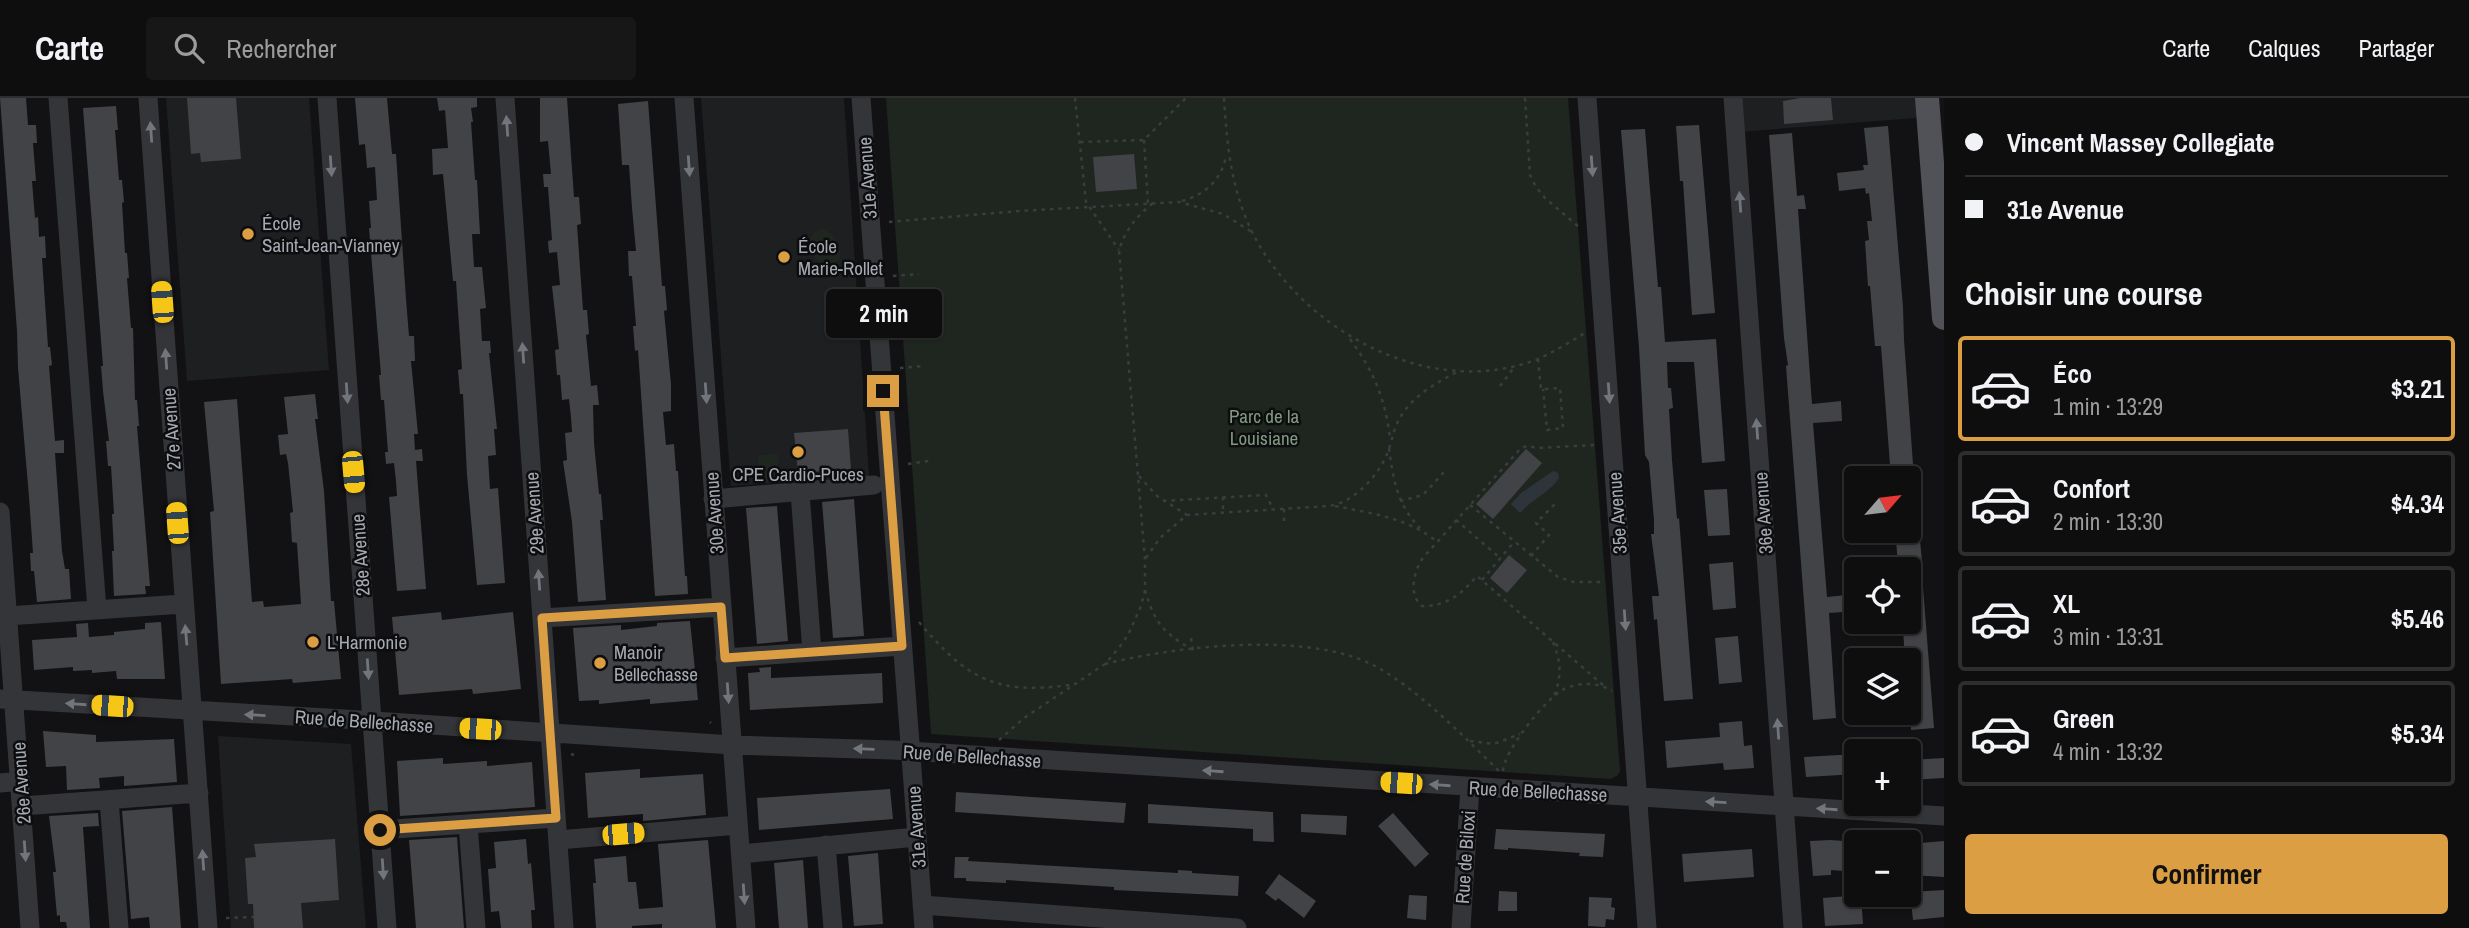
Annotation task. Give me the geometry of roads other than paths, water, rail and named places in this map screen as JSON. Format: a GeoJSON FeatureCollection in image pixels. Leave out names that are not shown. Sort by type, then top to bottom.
{"type":"FeatureCollection","features":[{"type":"Feature","properties":{"kind":"main road"},"geometry":{"type":"LineString","coordinates":[[1927,98],[1944,318]]}},
{"type":"Feature","properties":{"kind":"street"},"geometry":{"type":"LineString","coordinates":[[58,98],[97,610]]}},
{"type":"Feature","properties":{"kind":"street","name":"27e Avenue"},"geometry":{"type":"LineString","coordinates":[[148,98],[208,928]]}},
{"type":"Feature","properties":{"kind":"street","name":"28e Avenue"},"geometry":{"type":"LineString","coordinates":[[327,98],[387,928]]}},
{"type":"Feature","properties":{"kind":"street","name":"29e Avenue"},"geometry":{"type":"LineString","coordinates":[[505,98],[564,928]]}},
{"type":"Feature","properties":{"kind":"street","name":"30e Avenue"},"geometry":{"type":"LineString","coordinates":[[684,98],[746,928]]}},
{"type":"Feature","properties":{"kind":"street","name":"31e Avenue"},"geometry":{"type":"LineString","coordinates":[[861,98],[924,928]]}},
{"type":"Feature","properties":{"kind":"street","name":"35e Avenue"},"geometry":{"type":"LineString","coordinates":[[1587,98],[1647,928]]}},
{"type":"Feature","properties":{"kind":"street","name":"36e Avenue"},"geometry":{"type":"LineString","coordinates":[[1733,98],[1793,928]]}},
{"type":"Feature","properties":{"kind":"street"},"geometry":{"type":"LineString","coordinates":[[713,499],[874,485]]}},
{"type":"Feature","properties":{"kind":"street"},"geometry":{"type":"LineString","coordinates":[[800,492],[812,652]]}},
{"type":"Feature","properties":{"kind":"street","name":"26e Avenue"},"geometry":{"type":"LineString","coordinates":[[0,512],[3,592],[7,616],[7,699],[21,781],[30,928]]}},
{"type":"Feature","properties":{"kind":"street"},"geometry":{"type":"LineString","coordinates":[[7,616],[183,604]]}},
{"type":"Feature","properties":{"kind":"street"},"geometry":{"type":"LineString","coordinates":[[542,618],[721,607]]}},
{"type":"Feature","properties":{"kind":"street"},"geometry":{"type":"LineString","coordinates":[[725,658],[902,646]]}},
{"type":"Feature","properties":{"kind":"street","name":"Rue de Bellechasse"},"geometry":{"type":"LineString","coordinates":[[7,699],[732,745],[911,751],[1944,816]]}},
{"type":"Feature","properties":{"kind":"street"},"geometry":{"type":"LineString","coordinates":[[0,783],[21,781]]}},
{"type":"Feature","properties":{"kind":"street","name":"Rue de Biloxi"},"geometry":{"type":"LineString","coordinates":[[1461,928],[1470,787]]}},
{"type":"Feature","properties":{"kind":"street"},"geometry":{"type":"LineString","coordinates":[[22,806],[199,793]]}},
{"type":"Feature","properties":{"kind":"street"},"geometry":{"type":"LineString","coordinates":[[109,800],[119,928]]}},
{"type":"Feature","properties":{"kind":"street"},"geometry":{"type":"LineString","coordinates":[[380,830],[556,818]]}},
{"type":"Feature","properties":{"kind":"street"},"geometry":{"type":"LineString","coordinates":[[468,824],[476,928]]}},
{"type":"Feature","properties":{"kind":"street"},"geometry":{"type":"LineString","coordinates":[[558,839],[738,825]]}},
{"type":"Feature","properties":{"kind":"street"},"geometry":{"type":"LineString","coordinates":[[740,854],[916,837]]}},
{"type":"Feature","properties":{"kind":"street"},"geometry":{"type":"LineString","coordinates":[[826,845],[833,928]]}},
{"type":"Feature","properties":{"kind":"street"},"geometry":{"type":"LineString","coordinates":[[922,905],[1235,928]]}},
{"type":"Feature","properties":{"kind":"place","name":"École Saint-Jean-Vianney"},"geometry":{"type":"Point","coordinates":[248,234]}},
{"type":"Feature","properties":{"kind":"place","name":"École Marie-Rollet"},"geometry":{"type":"Point","coordinates":[784,257]}},
{"type":"Feature","properties":{"kind":"place","name":"CPE Cardio-Puces"},"geometry":{"type":"Point","coordinates":[798,452]}},
{"type":"Feature","properties":{"kind":"place","name":"L'Harmonie"},"geometry":{"type":"Point","coordinates":[313,642]}},
{"type":"Feature","properties":{"kind":"place","name":"Manoir Bellechasse"},"geometry":{"type":"Point","coordinates":[600,663]}},
{"type":"Feature","properties":{"kind":"park label","name":"Parc de la Louisiane"},"geometry":{"type":"Point","coordinates":[1264,427]}}]}
